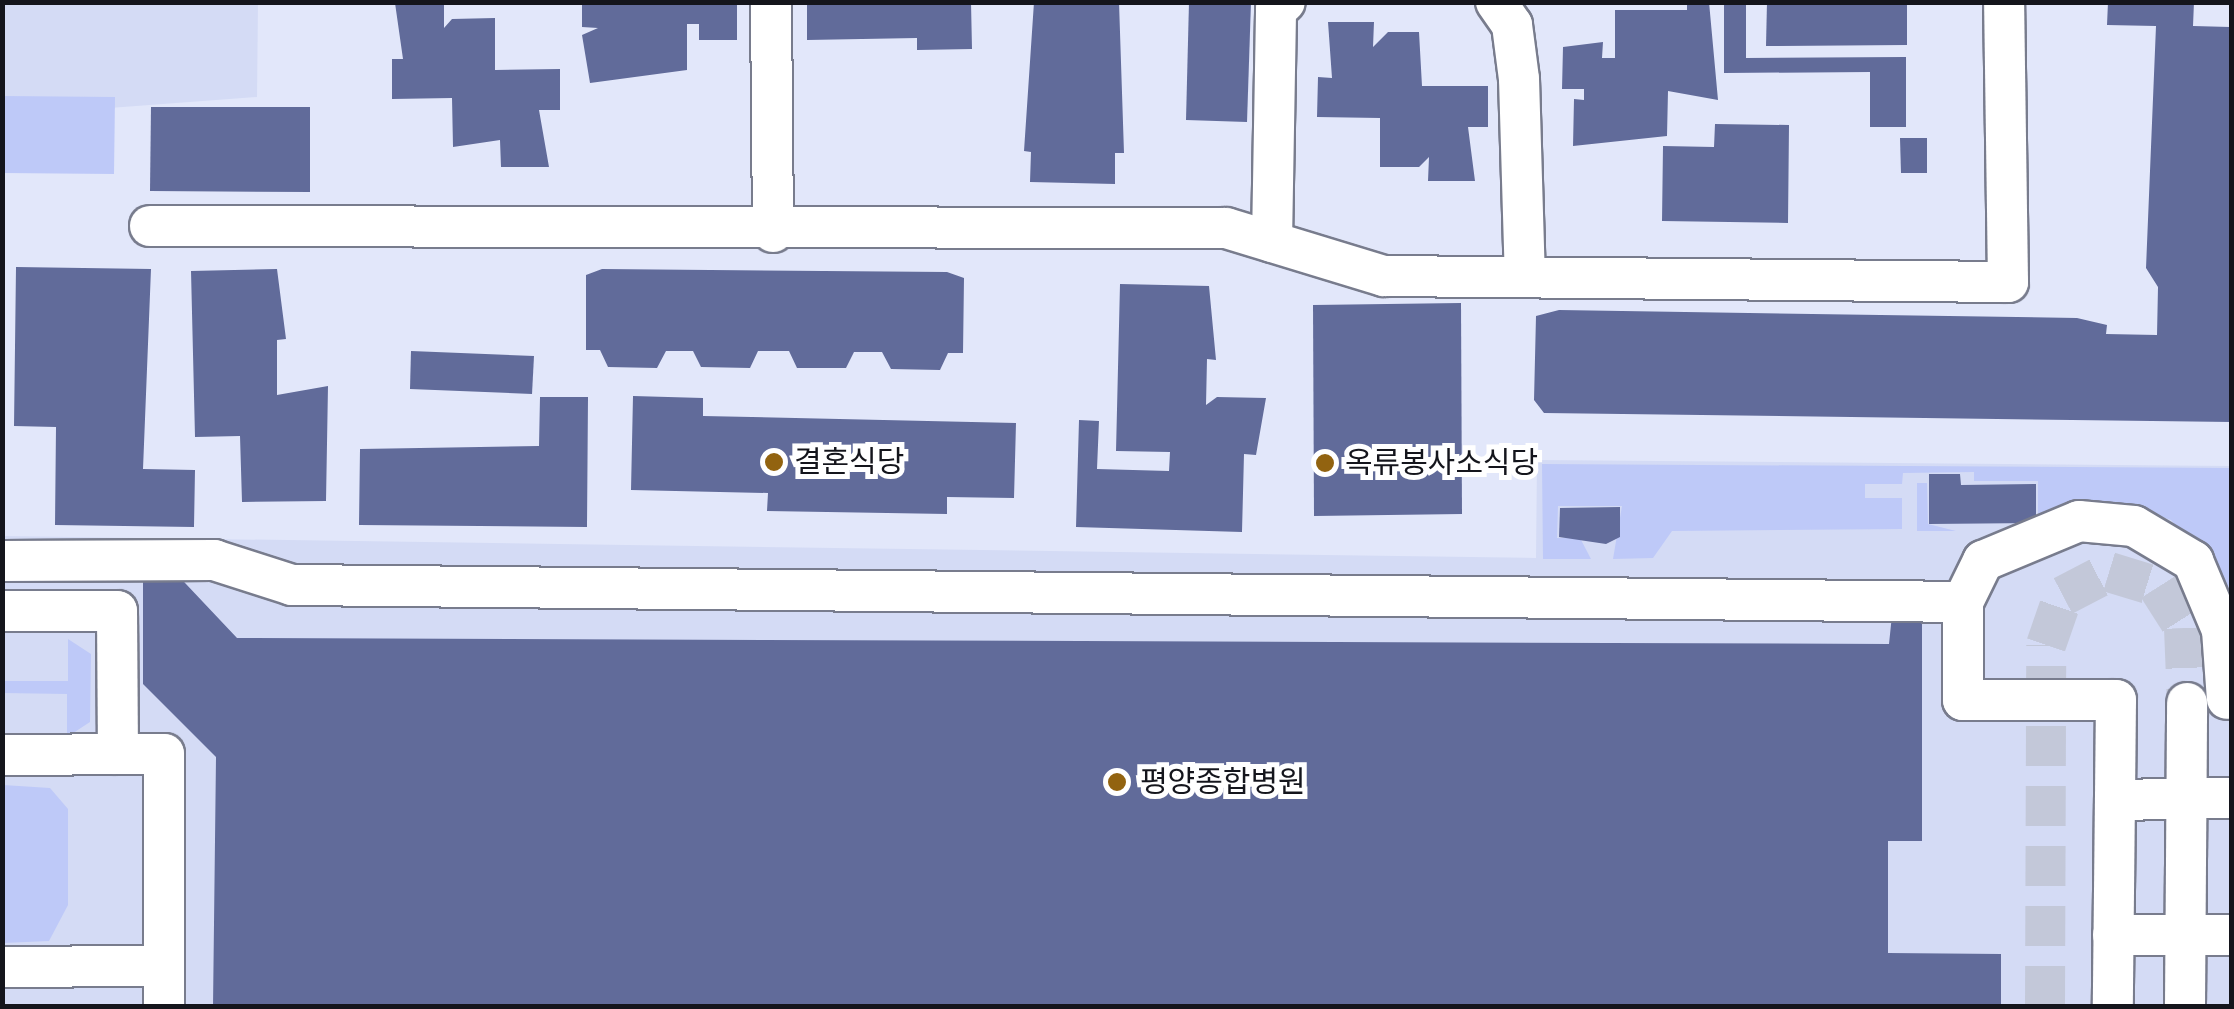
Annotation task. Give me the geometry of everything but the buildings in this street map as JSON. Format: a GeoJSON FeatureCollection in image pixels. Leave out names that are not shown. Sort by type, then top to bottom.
{"type":"FeatureCollection","features":[{"type":"Feature","properties":{"kind":"street"},"geometry":{"type":"LineString","coordinates":[[771,2],[774,232]]}},
{"type":"Feature","properties":{"kind":"street"},"geometry":{"type":"LineString","coordinates":[[1272,242],[1276,10],[1285,2]]}},
{"type":"Feature","properties":{"kind":"street"},"geometry":{"type":"LineString","coordinates":[[1496,2],[1512,25],[1520,79],[1525,277]]}},
{"type":"Feature","properties":{"kind":"street"},"geometry":{"type":"LineString","coordinates":[[150,226],[774,232],[1226,228],[1384,276],[2008,282],[2004,2]]}},
{"type":"Feature","properties":{"kind":"street"},"geometry":{"type":"LineString","coordinates":[[2113,1006],[2116,700],[1963,700],[1963,602],[1983,561],[2080,521],[2134,526],[2192,561],[2222,630],[2227,698]]}},
{"type":"Feature","properties":{"kind":"street"},"geometry":{"type":"LineString","coordinates":[[2,561],[214,560],[292,585],[1963,602]]}},
{"type":"Feature","properties":{"kind":"street"},"geometry":{"type":"LineString","coordinates":[[2,611],[117,611],[118,754]]}},
{"type":"Feature","properties":{"kind":"street"},"geometry":{"type":"LineString","coordinates":[[2186,1006],[2187,703]]}},
{"type":"Feature","properties":{"kind":"street"},"geometry":{"type":"LineString","coordinates":[[2,755],[164,754],[164,1006]]}},
{"type":"Feature","properties":{"kind":"street"},"geometry":{"type":"LineString","coordinates":[[2115,800],[2232,798]]}},
{"type":"Feature","properties":{"kind":"street"},"geometry":{"type":"LineString","coordinates":[[2114,935],[2232,936]]}},
{"type":"Feature","properties":{"kind":"street"},"geometry":{"type":"LineString","coordinates":[[2,967],[164,966]]}},
{"type":"Feature","properties":{"kind":"shaded area"},"geometry":{"type":"Polygon","coordinates":[[[3,3],[258,3],[257,97],[3,116],[3,3]]]}},
{"type":"Feature","properties":{"kind":"shaded area"},"geometry":{"type":"Polygon","coordinates":[[[3,96],[115,97],[114,174],[3,173],[3,96]]]}},
{"type":"Feature","properties":{"kind":"shaded area","name":"평양종합병원"},"geometry":{"type":"Polygon","coordinates":[[[1537,460],[2231,466],[2231,1006],[3,1006],[3,536],[1536,558],[1537,460]]]}},
{"type":"Feature","properties":{"kind":"shaded area"},"geometry":{"type":"Polygon","coordinates":[[[1542,464],[2231,468],[2231,589],[2171,520],[2134,507],[2038,522],[2038,481],[1974,481],[1974,472],[1903,473],[1902,484],[1865,484],[1865,498],[1902,498],[1902,529],[1672,531],[1653,558],[1613,559],[1622,506],[1558,506],[1557,538],[1580,538],[1591,559],[1543,559],[1542,464]]]}},
{"type":"Feature","properties":{"kind":"shaded area"},"geometry":{"type":"Polygon","coordinates":[[[1917,483],[1927,483],[1928,524],[1956,531],[1917,531],[1917,483]]]}},
{"type":"Feature","properties":{"kind":"shaded area"},"geometry":{"type":"Polygon","coordinates":[[[68,639],[91,654],[90,722],[67,737],[67,694],[3,693],[3,681],[68,681],[68,639]]]}},
{"type":"Feature","properties":{"kind":"shaded area"},"geometry":{"type":"Polygon","coordinates":[[[3,785],[50,788],[68,809],[68,905],[49,941],[3,943],[3,785]]]}},
{"type":"Feature","properties":{"kind":"tunnel"},"geometry":{"type":"LineString","coordinates":[[2045,1006],[2046,645],[2063,596],[2109,572],[2158,587],[2184,628],[2187,703]]}},
{"type":"Feature","properties":{"kind":"place","name":"결혼식당"},"geometry":{"type":"Point","coordinates":[774,462]}},
{"type":"Feature","properties":{"kind":"place","name":"옥류봉사소식당"},"geometry":{"type":"Point","coordinates":[1325,463]}},
{"type":"Feature","properties":{"kind":"place","name":"평양종합병원"},"geometry":{"type":"Point","coordinates":[1117,782]}}]}
